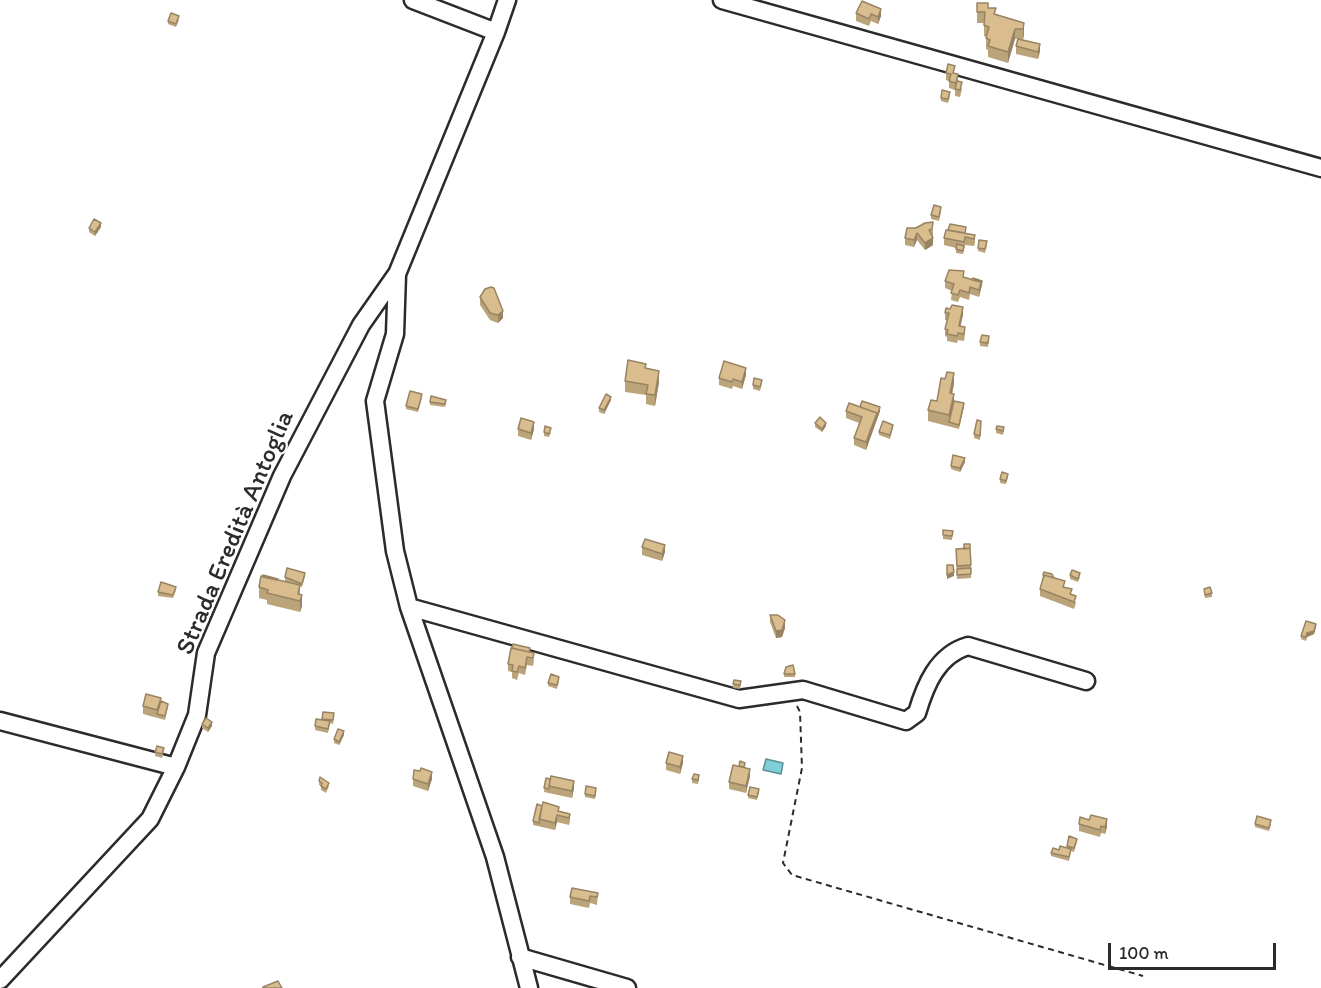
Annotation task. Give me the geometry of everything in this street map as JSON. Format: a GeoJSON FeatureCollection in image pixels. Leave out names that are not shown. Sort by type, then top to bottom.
{"type":"FeatureCollection","features":[{"type":"Feature","properties":{"kind":"street"},"geometry":{"type":"LineString","coordinates":[[412,0],[496,32]]}},
{"type":"Feature","properties":{"kind":"street"},"geometry":{"type":"LineString","coordinates":[[507,0],[397,274],[395,334],[375,400],[395,551],[409,607],[495,857],[529,988]]}},
{"type":"Feature","properties":{"kind":"street"},"geometry":{"type":"LineString","coordinates":[[722,0],[1321,168]]}},
{"type":"Feature","properties":{"kind":"street","name":"Strada Eredità Antoglia"},"geometry":{"type":"LineString","coordinates":[[0,980],[150,819],[176,767],[197,715],[206,653],[282,476],[361,325],[397,274]]}},
{"type":"Feature","properties":{"kind":"street"},"geometry":{"type":"LineString","coordinates":[[409,607],[739,699],[803,690],[906,721],[918,713],[926,682],[957,649],[968,646],[1086,681]]}},
{"type":"Feature","properties":{"kind":"street"},"geometry":{"type":"LineString","coordinates":[[0,721],[176,767]]}},
{"type":"Feature","properties":{"kind":"street"},"geometry":{"type":"LineString","coordinates":[[520,957],[627,988]]}},
{"type":"Feature","properties":{"kind":"path"},"geometry":{"type":"LineString","coordinates":[[790,691],[800,712],[802,768],[783,863],[792,875],[1143,976]]}},
{"type":"Feature","properties":{"kind":"water"},"geometry":{"type":"Polygon","coordinates":[[[766,759],[783,763],[781,774],[763,770],[766,759]]]}},
{"type":"Feature","properties":{"kind":"building"},"geometry":{"type":"Polygon","coordinates":[[[862,1],[881,9],[878,17],[871,14],[869,19],[856,13],[862,1]]]}},
{"type":"Feature","properties":{"kind":"building"},"geometry":{"type":"Polygon","coordinates":[[[977,3],[988,3],[988,8],[996,8],[994,14],[1024,23],[1023,29],[1015,29],[1008,52],[988,46],[990,40],[986,38],[989,27],[984,25],[985,12],[977,12],[977,3]]]}},
{"type":"Feature","properties":{"kind":"building"},"geometry":{"type":"Polygon","coordinates":[[[171,13],[179,16],[176,24],[168,21],[171,13]]]}},
{"type":"Feature","properties":{"kind":"building"},"geometry":{"type":"Polygon","coordinates":[[[1018,39],[1040,44],[1038,52],[1016,46],[1018,39]]]}},
{"type":"Feature","properties":{"kind":"building"},"geometry":{"type":"Polygon","coordinates":[[[948,64],[955,66],[953,73],[958,74],[956,83],[949,81],[951,74],[946,73],[948,64]]]}},
{"type":"Feature","properties":{"kind":"building"},"geometry":{"type":"Polygon","coordinates":[[[957,81],[962,82],[960,90],[955,89],[957,81]]]}},
{"type":"Feature","properties":{"kind":"building"},"geometry":{"type":"Polygon","coordinates":[[[942,90],[950,92],[948,99],[941,98],[942,90]]]}},
{"type":"Feature","properties":{"kind":"building"},"geometry":{"type":"Polygon","coordinates":[[[934,205],[941,207],[939,217],[931,215],[934,205]]]}},
{"type":"Feature","properties":{"kind":"building"},"geometry":{"type":"Polygon","coordinates":[[[94,219],[101,223],[95,232],[89,228],[94,219]]]}},
{"type":"Feature","properties":{"kind":"building"},"geometry":{"type":"Polygon","coordinates":[[[933,222],[932,229],[929,230],[933,238],[925,243],[917,233],[914,240],[905,238],[907,228],[916,228],[933,222]]]}},
{"type":"Feature","properties":{"kind":"building"},"geometry":{"type":"Polygon","coordinates":[[[950,224],[966,227],[965,233],[948,230],[950,224]]]}},
{"type":"Feature","properties":{"kind":"building"},"geometry":{"type":"Polygon","coordinates":[[[946,230],[975,235],[974,239],[965,237],[964,242],[944,238],[946,230]]]}},
{"type":"Feature","properties":{"kind":"building"},"geometry":{"type":"Polygon","coordinates":[[[979,240],[987,241],[985,249],[978,248],[979,240]]]}},
{"type":"Feature","properties":{"kind":"building"},"geometry":{"type":"Polygon","coordinates":[[[957,244],[964,246],[963,251],[956,249],[957,244]]]}},
{"type":"Feature","properties":{"kind":"building"},"geometry":{"type":"Polygon","coordinates":[[[949,270],[964,271],[963,277],[981,282],[979,290],[970,287],[969,293],[960,290],[958,295],[951,293],[954,284],[945,281],[949,270]]]}},
{"type":"Feature","properties":{"kind":"building"},"geometry":{"type":"Polygon","coordinates":[[[494,288],[503,311],[498,315],[490,313],[480,297],[485,289],[494,288]]]}},
{"type":"Feature","properties":{"kind":"building"},"geometry":{"type":"Polygon","coordinates":[[[952,305],[963,307],[959,326],[965,327],[964,334],[958,333],[957,336],[947,334],[948,330],[945,329],[949,313],[945,313],[946,308],[950,309],[952,305]]]}},
{"type":"Feature","properties":{"kind":"building"},"geometry":{"type":"Polygon","coordinates":[[[982,335],[989,336],[988,343],[980,342],[982,335]]]}},
{"type":"Feature","properties":{"kind":"building"},"geometry":{"type":"Polygon","coordinates":[[[628,360],[646,364],[645,368],[659,371],[655,395],[646,394],[648,385],[625,381],[628,360]]]}},
{"type":"Feature","properties":{"kind":"building"},"geometry":{"type":"Polygon","coordinates":[[[724,361],[746,368],[742,382],[719,378],[724,361]]]}},
{"type":"Feature","properties":{"kind":"building"},"geometry":{"type":"Polygon","coordinates":[[[947,372],[954,373],[950,393],[954,394],[949,415],[928,410],[931,400],[937,401],[941,378],[945,379],[947,372]]]}},
{"type":"Feature","properties":{"kind":"building"},"geometry":{"type":"Polygon","coordinates":[[[754,378],[762,380],[760,387],[753,385],[754,378]]]}},
{"type":"Feature","properties":{"kind":"building"},"geometry":{"type":"Polygon","coordinates":[[[410,391],[422,394],[418,409],[406,406],[410,391]]]}},
{"type":"Feature","properties":{"kind":"building"},"geometry":{"type":"Polygon","coordinates":[[[606,394],[611,397],[604,410],[599,408],[606,394]]]}},
{"type":"Feature","properties":{"kind":"building"},"geometry":{"type":"Polygon","coordinates":[[[431,396],[446,400],[445,404],[430,402],[431,396]]]}},
{"type":"Feature","properties":{"kind":"building"},"geometry":{"type":"Polygon","coordinates":[[[862,401],[880,407],[877,417],[877,413],[860,407],[862,401]]]}},
{"type":"Feature","properties":{"kind":"building"},"geometry":{"type":"Polygon","coordinates":[[[954,401],[964,403],[959,425],[949,422],[954,401]]]}},
{"type":"Feature","properties":{"kind":"building"},"geometry":{"type":"Polygon","coordinates":[[[849,403],[877,413],[866,442],[854,438],[862,417],[846,411],[849,403]]]}},
{"type":"Feature","properties":{"kind":"building"},"geometry":{"type":"Polygon","coordinates":[[[820,417],[826,423],[822,429],[815,423],[820,417]]]}},
{"type":"Feature","properties":{"kind":"building"},"geometry":{"type":"Polygon","coordinates":[[[521,418],[534,422],[531,433],[518,429],[521,418]]]}},
{"type":"Feature","properties":{"kind":"building"},"geometry":{"type":"Polygon","coordinates":[[[977,420],[981,421],[980,436],[974,434],[977,420]]]}},
{"type":"Feature","properties":{"kind":"building"},"geometry":{"type":"Polygon","coordinates":[[[883,421],[893,425],[890,435],[879,432],[883,421]]]}},
{"type":"Feature","properties":{"kind":"building"},"geometry":{"type":"Polygon","coordinates":[[[545,426],[551,428],[549,434],[544,432],[545,426]]]}},
{"type":"Feature","properties":{"kind":"building"},"geometry":{"type":"Polygon","coordinates":[[[997,426],[1004,427],[1003,431],[996,429],[997,426]]]}},
{"type":"Feature","properties":{"kind":"building"},"geometry":{"type":"Polygon","coordinates":[[[953,455],[965,458],[960,468],[951,466],[953,455]]]}},
{"type":"Feature","properties":{"kind":"building"},"geometry":{"type":"Polygon","coordinates":[[[1002,472],[1008,474],[1006,481],[1000,479],[1002,472]]]}},
{"type":"Feature","properties":{"kind":"building"},"geometry":{"type":"Polygon","coordinates":[[[943,530],[953,531],[952,536],[943,535],[943,530]]]}},
{"type":"Feature","properties":{"kind":"building"},"geometry":{"type":"Polygon","coordinates":[[[645,539],[665,545],[662,554],[642,547],[645,539]]]}},
{"type":"Feature","properties":{"kind":"building"},"geometry":{"type":"Polygon","coordinates":[[[964,544],[970,544],[970,548],[964,549],[964,544]]]}},
{"type":"Feature","properties":{"kind":"building"},"geometry":{"type":"Polygon","coordinates":[[[970,548],[971,565],[957,566],[956,549],[970,548]]]}},
{"type":"Feature","properties":{"kind":"building"},"geometry":{"type":"Polygon","coordinates":[[[947,565],[953,565],[954,572],[947,575],[947,565]]]}},
{"type":"Feature","properties":{"kind":"building"},"geometry":{"type":"Polygon","coordinates":[[[287,568],[305,573],[302,584],[285,577],[287,568]]]}},
{"type":"Feature","properties":{"kind":"building"},"geometry":{"type":"Polygon","coordinates":[[[971,568],[971,574],[957,575],[957,569],[971,568]]]}},
{"type":"Feature","properties":{"kind":"building"},"geometry":{"type":"Polygon","coordinates":[[[1072,570],[1080,573],[1078,579],[1070,575],[1072,570]]]}},
{"type":"Feature","properties":{"kind":"building"},"geometry":{"type":"Polygon","coordinates":[[[1044,572],[1052,574],[1054,578],[1044,575],[1044,577],[1043,575],[1044,572]]]}},
{"type":"Feature","properties":{"kind":"building"},"geometry":{"type":"Polygon","coordinates":[[[263,575],[278,579],[263,577],[263,575]]]}},
{"type":"Feature","properties":{"kind":"building"},"geometry":{"type":"Polygon","coordinates":[[[1044,575],[1065,581],[1063,587],[1072,589],[1070,594],[1076,596],[1074,602],[1040,589],[1044,575]]]}},
{"type":"Feature","properties":{"kind":"building"},"geometry":{"type":"Polygon","coordinates":[[[261,576],[300,585],[298,594],[302,595],[300,601],[267,593],[268,590],[259,587],[261,576]]]}},
{"type":"Feature","properties":{"kind":"building"},"geometry":{"type":"Polygon","coordinates":[[[161,582],[176,587],[173,595],[158,592],[161,582]]]}},
{"type":"Feature","properties":{"kind":"building"},"geometry":{"type":"Polygon","coordinates":[[[1210,587],[1212,593],[1205,595],[1204,589],[1210,587]]]}},
{"type":"Feature","properties":{"kind":"building"},"geometry":{"type":"Polygon","coordinates":[[[770,615],[778,615],[785,620],[782,630],[776,631],[770,615]]]}},
{"type":"Feature","properties":{"kind":"building"},"geometry":{"type":"Polygon","coordinates":[[[1306,621],[1316,624],[1314,631],[1307,633],[1306,637],[1301,636],[1306,621]]]}},
{"type":"Feature","properties":{"kind":"building"},"geometry":{"type":"Polygon","coordinates":[[[513,644],[530,648],[529,652],[512,648],[513,644]]]}},
{"type":"Feature","properties":{"kind":"building"},"geometry":{"type":"Polygon","coordinates":[[[511,648],[534,653],[533,658],[527,657],[525,668],[519,666],[517,672],[512,671],[513,665],[508,664],[511,648]]]}},
{"type":"Feature","properties":{"kind":"building"},"geometry":{"type":"Polygon","coordinates":[[[793,665],[795,674],[784,674],[786,667],[793,665]]]}},
{"type":"Feature","properties":{"kind":"building"},"geometry":{"type":"Polygon","coordinates":[[[551,674],[559,677],[557,685],[548,683],[551,674]]]}},
{"type":"Feature","properties":{"kind":"building"},"geometry":{"type":"Polygon","coordinates":[[[734,680],[741,681],[740,685],[733,684],[734,680]]]}},
{"type":"Feature","properties":{"kind":"building"},"geometry":{"type":"Polygon","coordinates":[[[146,694],[161,698],[157,710],[143,706],[146,694]]]}},
{"type":"Feature","properties":{"kind":"building"},"geometry":{"type":"Polygon","coordinates":[[[161,701],[168,704],[165,716],[157,714],[161,701]]]}},
{"type":"Feature","properties":{"kind":"building"},"geometry":{"type":"Polygon","coordinates":[[[323,712],[334,713],[333,720],[322,719],[323,712]]]}},
{"type":"Feature","properties":{"kind":"building"},"geometry":{"type":"Polygon","coordinates":[[[206,718],[212,722],[208,728],[202,724],[206,718]]]}},
{"type":"Feature","properties":{"kind":"building"},"geometry":{"type":"Polygon","coordinates":[[[316,719],[330,721],[328,729],[315,726],[316,719]]]}},
{"type":"Feature","properties":{"kind":"building"},"geometry":{"type":"Polygon","coordinates":[[[338,729],[344,731],[339,742],[334,739],[338,729]]]}},
{"type":"Feature","properties":{"kind":"building"},"geometry":{"type":"Polygon","coordinates":[[[157,746],[164,748],[162,754],[155,752],[157,746]]]}},
{"type":"Feature","properties":{"kind":"building"},"geometry":{"type":"Polygon","coordinates":[[[669,752],[683,756],[680,767],[666,763],[669,752]]]}},
{"type":"Feature","properties":{"kind":"building"},"geometry":{"type":"Polygon","coordinates":[[[740,761],[745,763],[744,767],[739,766],[740,761]]]}},
{"type":"Feature","properties":{"kind":"building"},"geometry":{"type":"Polygon","coordinates":[[[733,765],[750,769],[746,786],[729,782],[733,765]]]}},
{"type":"Feature","properties":{"kind":"building"},"geometry":{"type":"Polygon","coordinates":[[[421,768],[432,772],[428,784],[413,779],[414,770],[420,771],[421,768]]]}},
{"type":"Feature","properties":{"kind":"building"},"geometry":{"type":"Polygon","coordinates":[[[694,774],[699,775],[698,780],[692,779],[694,774]]]}},
{"type":"Feature","properties":{"kind":"building"},"geometry":{"type":"Polygon","coordinates":[[[551,776],[574,781],[572,791],[549,786],[551,776]]]}},
{"type":"Feature","properties":{"kind":"building"},"geometry":{"type":"Polygon","coordinates":[[[320,777],[329,783],[326,789],[321,786],[320,777]]]}},
{"type":"Feature","properties":{"kind":"building"},"geometry":{"type":"Polygon","coordinates":[[[546,778],[550,779],[549,789],[544,788],[546,778]]]}},
{"type":"Feature","properties":{"kind":"building"},"geometry":{"type":"Polygon","coordinates":[[[586,786],[596,788],[595,796],[585,794],[586,786]]]}},
{"type":"Feature","properties":{"kind":"building"},"geometry":{"type":"Polygon","coordinates":[[[750,787],[759,789],[757,797],[748,795],[750,787]]]}},
{"type":"Feature","properties":{"kind":"building"},"geometry":{"type":"Polygon","coordinates":[[[543,802],[559,807],[558,811],[570,814],[569,818],[557,815],[555,823],[539,819],[543,802]]]}},
{"type":"Feature","properties":{"kind":"building"},"geometry":{"type":"Polygon","coordinates":[[[537,804],[542,806],[539,823],[533,821],[537,804]]]}},
{"type":"Feature","properties":{"kind":"building"},"geometry":{"type":"Polygon","coordinates":[[[1091,815],[1107,819],[1105,827],[1101,826],[1100,830],[1079,824],[1080,817],[1089,820],[1091,815]]]}},
{"type":"Feature","properties":{"kind":"building"},"geometry":{"type":"Polygon","coordinates":[[[1257,816],[1271,820],[1269,828],[1255,824],[1257,816]]]}},
{"type":"Feature","properties":{"kind":"building"},"geometry":{"type":"Polygon","coordinates":[[[1069,836],[1077,839],[1074,848],[1067,846],[1069,836]]]}},
{"type":"Feature","properties":{"kind":"building"},"geometry":{"type":"Polygon","coordinates":[[[1060,846],[1071,849],[1069,857],[1051,853],[1053,848],[1059,850],[1060,846]]]}},
{"type":"Feature","properties":{"kind":"building"},"geometry":{"type":"Polygon","coordinates":[[[572,888],[598,893],[597,897],[590,896],[589,901],[570,897],[572,888]]]}},
{"type":"Feature","properties":{"kind":"building"},"geometry":{"type":"Polygon","coordinates":[[[278,981],[282,988],[263,988],[263,987],[278,981]]]}}]}
